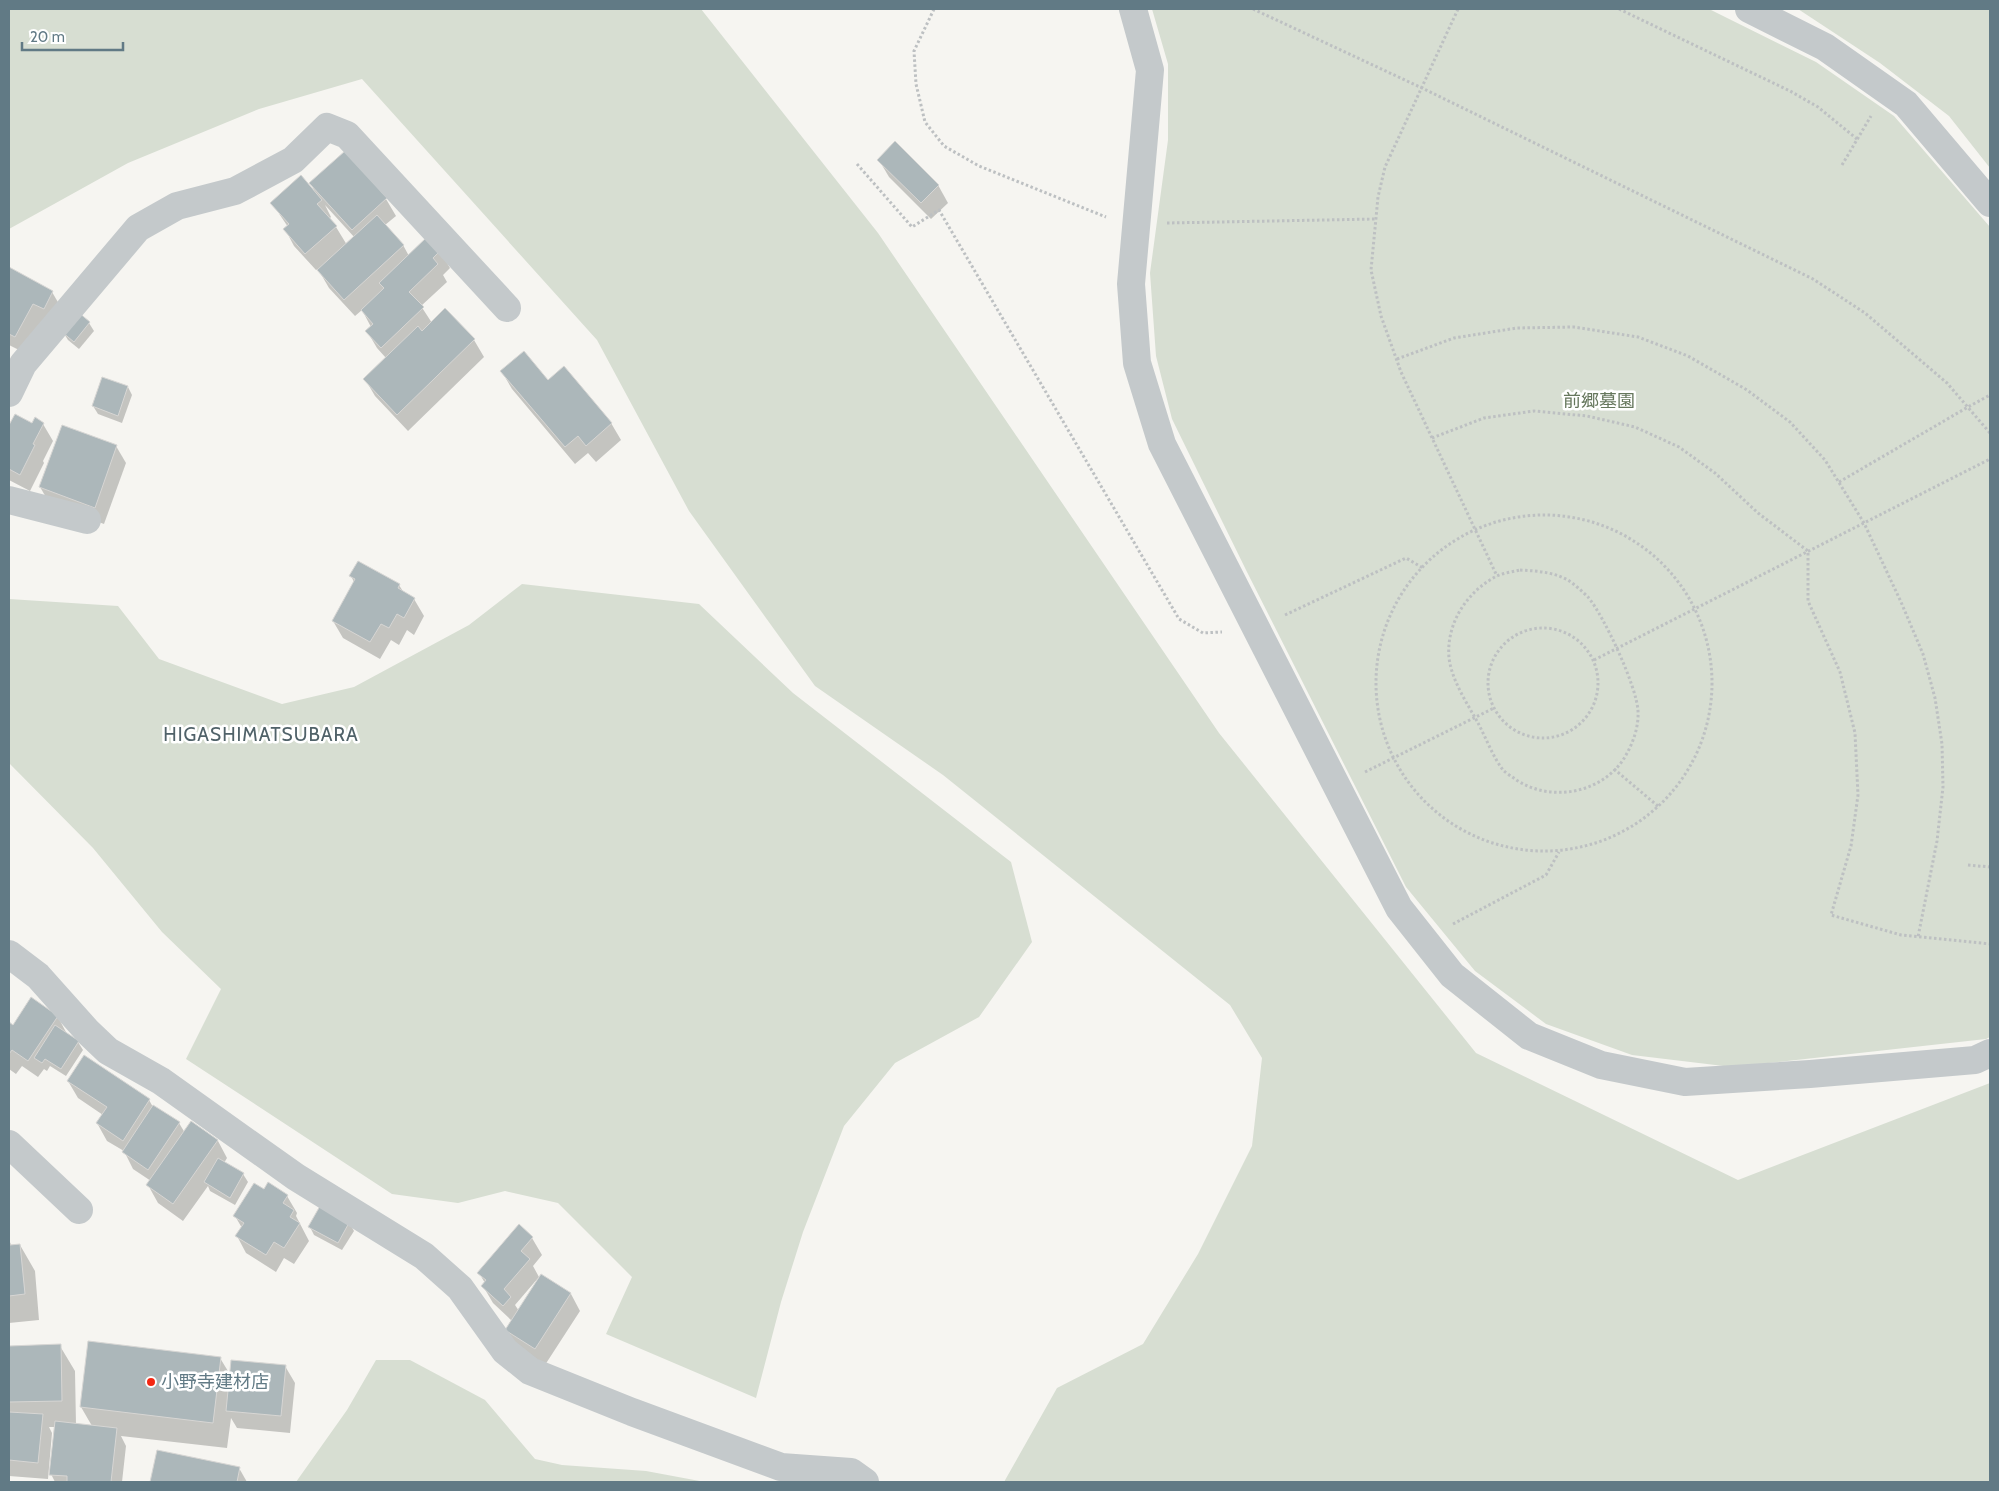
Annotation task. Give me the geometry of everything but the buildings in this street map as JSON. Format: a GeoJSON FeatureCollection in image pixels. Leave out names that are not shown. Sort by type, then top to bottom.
{"type":"FeatureCollection","features":[{"type":"Feature","properties":{"kind":"street"},"geometry":{"type":"LineString","coordinates":[[1133,9],[1150,70],[1130,284],[1137,363],[1162,444],[1398,908],[1452,975],[1529,1036],[1601,1065],[1685,1082],[1976,1060],[1990,1053]]}},
{"type":"Feature","properties":{"kind":"street"},"geometry":{"type":"LineString","coordinates":[[1749,9],[1825,47],[1906,104],[1990,203]]}},
{"type":"Feature","properties":{"kind":"street"},"geometry":{"type":"LineString","coordinates":[[9,393],[23,364],[138,228],[177,206],[235,191],[293,160],[327,126],[347,135],[507,308]]}},
{"type":"Feature","properties":{"kind":"street"},"geometry":{"type":"LineString","coordinates":[[9,500],[87,520]]}},
{"type":"Feature","properties":{"kind":"street"},"geometry":{"type":"LineString","coordinates":[[9,954],[38,976],[88,1032],[108,1051],[161,1081],[296,1177],[424,1256],[460,1288],[506,1351],[530,1371],[632,1412],[781,1467],[850,1472],[865,1482]]}},
{"type":"Feature","properties":{"kind":"street"},"geometry":{"type":"LineString","coordinates":[[9,1144],[79,1210]]}},
{"type":"Feature","properties":{"kind":"path"},"geometry":{"type":"LineString","coordinates":[[934,9],[914,51],[916,84],[925,122],[944,146],[979,166],[1113,220],[1136,223],[1376,219]]}},
{"type":"Feature","properties":{"kind":"path"},"geometry":{"type":"LineString","coordinates":[[1253,9],[1422,88],[1813,279],[1865,313],[1947,383],[1990,433]]}},
{"type":"Feature","properties":{"kind":"path"},"geometry":{"type":"LineString","coordinates":[[1458,9],[1385,167],[1378,197],[1371,270],[1381,316],[1397,359],[1496,576]]}},
{"type":"Feature","properties":{"kind":"path"},"geometry":{"type":"LineString","coordinates":[[1619,9],[1790,91],[1818,107],[1857,139]]}},
{"type":"Feature","properties":{"kind":"path"},"geometry":{"type":"LineString","coordinates":[[1842,164],[1887,91]]}},
{"type":"Feature","properties":{"kind":"path"},"geometry":{"type":"LineString","coordinates":[[857,164],[912,227],[939,210],[1180,619],[1203,633],[1256,629],[1406,558],[1423,568]]}},
{"type":"Feature","properties":{"kind":"path"},"geometry":{"type":"LineString","coordinates":[[1397,359],[1454,338],[1517,328],[1574,328],[1638,337],[1688,356],[1747,390],[1790,422],[1825,460],[1864,523],[1901,602],[1923,654],[1935,698],[1942,744],[1943,787],[1938,841],[1918,937]]}},
{"type":"Feature","properties":{"kind":"path"},"geometry":{"type":"LineString","coordinates":[[1839,482],[1990,395]]}},
{"type":"Feature","properties":{"kind":"path"},"geometry":{"type":"LineString","coordinates":[[1432,438],[1484,418],[1534,411],[1587,416],[1635,427],[1679,447],[1694,457],[1715,473],[1758,513],[1808,551]]}},
{"type":"Feature","properties":{"kind":"path"},"geometry":{"type":"LineString","coordinates":[[1594,660],[1990,459]]}},
{"type":"Feature","properties":{"kind":"path"},"geometry":{"type":"LineString","coordinates":[[1551,514],[1606,526],[1654,555],[1690,598],[1710,651],[1711,708],[1693,761],[1660,807],[1612,838],[1559,852],[1504,848],[1454,827],[1412,790],[1385,743],[1374,688],[1382,634],[1407,584],[1423,568],[1446,545],[1495,521],[1551,514]]}},
{"type":"Feature","properties":{"kind":"path"},"geometry":{"type":"LineString","coordinates":[[1808,551],[1808,601],[1840,672],[1855,733],[1858,795],[1851,846],[1831,915],[1901,935],[1990,944]]}},
{"type":"Feature","properties":{"kind":"path"},"geometry":{"type":"LineString","coordinates":[[1520,570],[1546,572],[1568,581],[1588,597],[1602,620],[1633,685],[1638,711],[1635,738],[1622,761],[1614,770],[1602,780],[1578,791],[1551,793],[1525,786],[1503,770],[1457,684],[1450,658],[1450,633],[1460,609],[1475,590],[1496,576],[1520,570]]}},
{"type":"Feature","properties":{"kind":"path"},"geometry":{"type":"LineString","coordinates":[[1536,628],[1554,629],[1570,635],[1584,646],[1594,660],[1598,678],[1597,697],[1589,714],[1576,728],[1549,738],[1521,734],[1505,724],[1494,708],[1488,691],[1489,674],[1494,658],[1505,644],[1519,633],[1536,628]]}},
{"type":"Feature","properties":{"kind":"path"},"geometry":{"type":"LineString","coordinates":[[1336,787],[1494,708]]}},
{"type":"Feature","properties":{"kind":"path"},"geometry":{"type":"LineString","coordinates":[[1614,770],[1660,807]]}},
{"type":"Feature","properties":{"kind":"path"},"geometry":{"type":"LineString","coordinates":[[1424,940],[1546,875],[1559,852]]}},
{"type":"Feature","properties":{"kind":"path"},"geometry":{"type":"LineString","coordinates":[[1968,865],[1990,867]]}},
{"type":"Feature","properties":{"kind":"green space"},"geometry":{"type":"Polygon","coordinates":[[[9,9],[701,9],[878,233],[1219,733],[1476,1053],[1738,1180],[1990,1083],[1990,1482],[1004,1482],[1057,1388],[1143,1344],[1198,1254],[1252,1146],[1262,1058],[1230,1005],[943,775],[815,686],[689,511],[597,340],[362,79],[259,109],[128,163],[9,229],[9,9]]]}},
{"type":"Feature","properties":{"kind":"green space","name":"前郷墓園"},"geometry":{"type":"Polygon","coordinates":[[[1152,9],[1709,9],[1816,62],[1894,116],[1990,227],[1990,1037],[1986,1039],[1732,1067],[1632,1055],[1546,1024],[1475,971],[1406,887],[1172,419],[1156,356],[1150,273],[1168,140],[1168,64],[1152,9]]]}},
{"type":"Feature","properties":{"kind":"green space"},"geometry":{"type":"Polygon","coordinates":[[[1798,9],[1990,9],[1990,168],[1949,116],[1880,63],[1798,9]]]}},
{"type":"Feature","properties":{"kind":"green space"},"geometry":{"type":"Polygon","coordinates":[[[522,584],[699,604],[793,693],[1011,862],[1032,942],[979,1017],[895,1063],[844,1126],[803,1232],[781,1302],[756,1398],[606,1334],[632,1277],[558,1203],[505,1191],[458,1203],[392,1194],[186,1059],[221,989],[162,932],[93,848],[9,763],[9,599],[118,606],[159,659],[282,704],[354,687],[469,625],[522,584]]]}},
{"type":"Feature","properties":{"kind":"green space"},"geometry":{"type":"Polygon","coordinates":[[[376,1360],[410,1360],[485,1400],[535,1459],[562,1465],[646,1471],[705,1482],[296,1482],[347,1410],[376,1360]]]}},
{"type":"Feature","properties":{"kind":"place","name":"小野寺建材店"},"geometry":{"type":"Point","coordinates":[151,1382]}},
{"type":"Feature","properties":{"kind":"district","name":"HIGASHIMATSUBARA"},"geometry":{"type":"Point","coordinates":[261,734]}}]}
